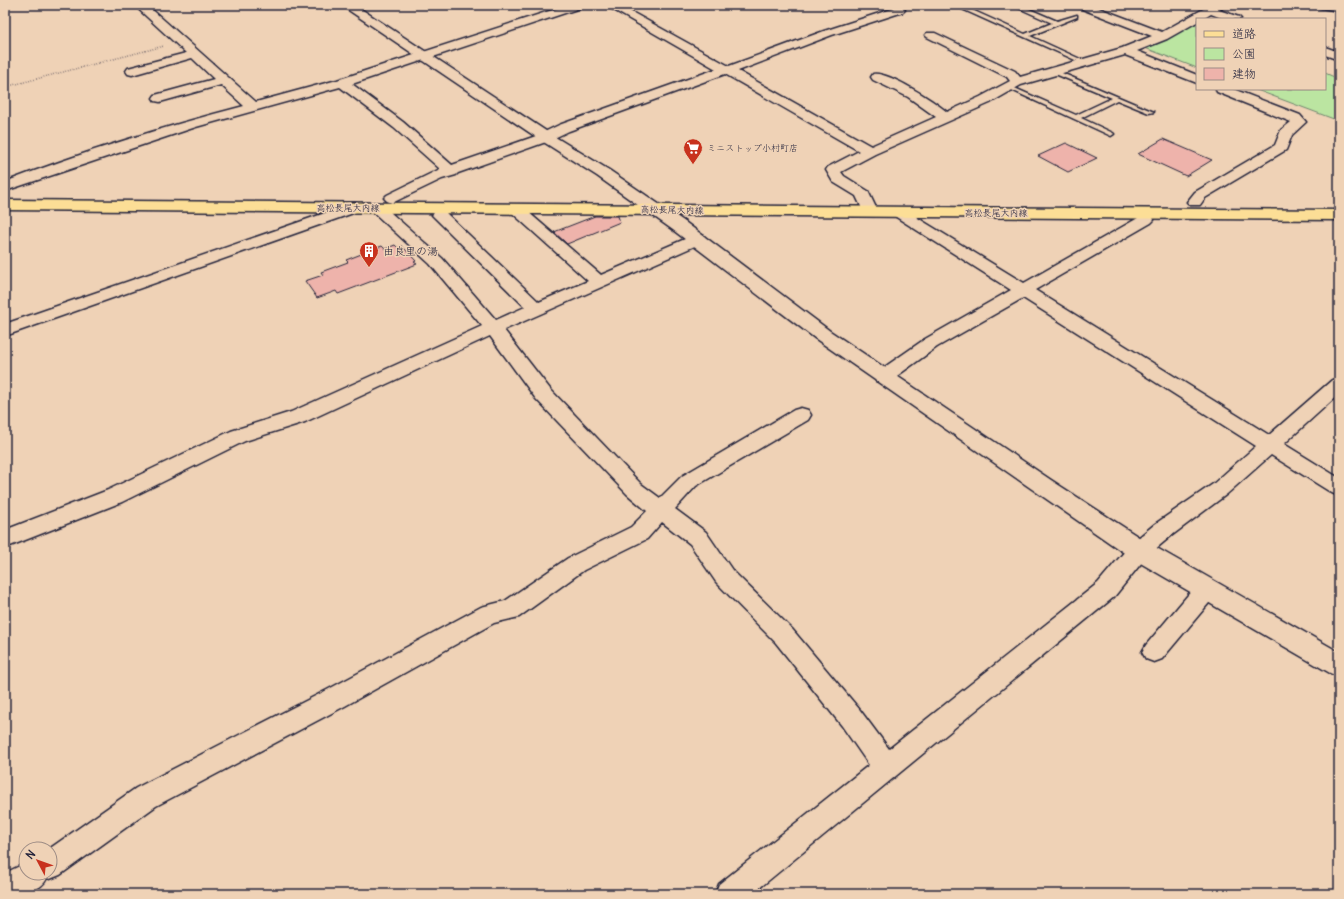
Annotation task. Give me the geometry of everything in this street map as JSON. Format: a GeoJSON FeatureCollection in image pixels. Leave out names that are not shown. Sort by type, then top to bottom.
{"type":"FeatureCollection","features":[{"type":"Feature","properties":{"kind":"main road","name":"高松長尾大内線"},"geometry":{"type":"LineString","coordinates":[[5,196],[392,198],[649,205],[868,206],[1195,202],[1339,205]]}},
{"type":"Feature","properties":{"kind":"main road","name":"高松長尾大内線"},"geometry":{"type":"LineString","coordinates":[[5,205],[515,208],[649,205]]}},
{"type":"Feature","properties":{"kind":"main road","name":"高松長尾大内線"},"geometry":{"type":"LineString","coordinates":[[868,206],[898,212],[1339,216]]}},
{"type":"Feature","properties":{"kind":"street"},"geometry":{"type":"LineString","coordinates":[[140,5],[252,106]]}},
{"type":"Feature","properties":{"kind":"street"},"geometry":{"type":"LineString","coordinates":[[347,5],[649,205],[698,239],[822,335],[1042,486],[1140,550],[1206,590],[1339,665]]}},
{"type":"Feature","properties":{"kind":"street"},"geometry":{"type":"LineString","coordinates":[[5,187],[41,173],[252,106],[342,83],[424,57],[579,5]]}},
{"type":"Feature","properties":{"kind":"street"},"geometry":{"type":"LineString","coordinates":[[611,5],[870,151]]}},
{"type":"Feature","properties":{"kind":"street"},"geometry":{"type":"LineString","coordinates":[[1081,5],[1163,36]]}},
{"type":"Feature","properties":{"kind":"street"},"geometry":{"type":"LineString","coordinates":[[1319,5],[1339,8]]}},
{"type":"Feature","properties":{"kind":"street"},"geometry":{"type":"LineString","coordinates":[[868,206],[863,194],[838,179],[833,170],[870,151],[985,100],[1012,84],[1126,51],[1163,36],[1214,7],[1233,18]]}},
{"type":"Feature","properties":{"kind":"street"},"geometry":{"type":"LineString","coordinates":[[392,198],[417,185],[516,147],[547,138],[564,128],[828,33],[899,10]]}},
{"type":"Feature","properties":{"kind":"street"},"geometry":{"type":"LineString","coordinates":[[931,35],[1011,74],[1012,84]]}},
{"type":"Feature","properties":{"kind":"street"},"geometry":{"type":"LineString","coordinates":[[1126,51],[1196,79]]}},
{"type":"Feature","properties":{"kind":"street"},"geometry":{"type":"LineString","coordinates":[[1326,51],[1339,56]]}},
{"type":"Feature","properties":{"kind":"street"},"geometry":{"type":"LineString","coordinates":[[132,71],[194,54]]}},
{"type":"Feature","properties":{"kind":"street"},"geometry":{"type":"LineString","coordinates":[[877,77],[914,94],[932,105],[945,117]]}},
{"type":"Feature","properties":{"kind":"street"},"geometry":{"type":"LineString","coordinates":[[160,98],[223,80]]}},
{"type":"Feature","properties":{"kind":"street"},"geometry":{"type":"LineString","coordinates":[[342,83],[383,112],[431,151],[451,172]]}},
{"type":"Feature","properties":{"kind":"street"},"geometry":{"type":"LineString","coordinates":[[1195,202],[1200,195],[1281,147],[1286,133],[1299,122],[1295,118],[1225,90]]}},
{"type":"Feature","properties":{"kind":"street"},"geometry":{"type":"LineString","coordinates":[[5,330],[354,208]]}},
{"type":"Feature","properties":{"kind":"street"},"geometry":{"type":"LineString","coordinates":[[377,208],[436,261],[493,328],[543,394],[634,489],[698,538],[724,576],[784,636],[851,718],[886,767]]}},
{"type":"Feature","properties":{"kind":"street"},"geometry":{"type":"LineString","coordinates":[[515,208],[599,282]]}},
{"type":"Feature","properties":{"kind":"street"},"geometry":{"type":"LineString","coordinates":[[898,212],[1269,446],[1339,488]]}},
{"type":"Feature","properties":{"kind":"street"},"geometry":{"type":"LineString","coordinates":[[883,377],[931,343],[1146,220],[1145,214]]}},
{"type":"Feature","properties":{"kind":"street"},"geometry":{"type":"LineString","coordinates":[[440,215],[537,309]]}},
{"type":"Feature","properties":{"kind":"street"},"geometry":{"type":"LineString","coordinates":[[5,539],[116,496],[238,436],[298,417],[493,328],[698,239]]}},
{"type":"Feature","properties":{"kind":"street"},"geometry":{"type":"LineString","coordinates":[[729,894],[1106,590],[1140,550],[1163,530],[1220,489],[1339,384]]}},
{"type":"Feature","properties":{"kind":"street"},"geometry":{"type":"LineString","coordinates":[[58,859],[146,797],[336,698],[489,614],[510,610],[576,564],[638,533],[689,481],[801,415]]}},
{"type":"Feature","properties":{"kind":"street"},"geometry":{"type":"LineString","coordinates":[[1154,652],[1206,590]]}},
{"type":"Feature","properties":{"kind":"street"},"geometry":{"type":"LineString","coordinates":[[5,889],[20,881]]}},
{"type":"Feature","properties":{"kind":"lane"},"geometry":{"type":"LineString","coordinates":[[956,5],[1086,63]]}},
{"type":"Feature","properties":{"kind":"lane"},"geometry":{"type":"LineString","coordinates":[[1015,5],[1057,23]]}},
{"type":"Feature","properties":{"kind":"lane"},"geometry":{"type":"LineString","coordinates":[[1025,36],[1075,16]]}},
{"type":"Feature","properties":{"kind":"lane"},"geometry":{"type":"LineString","coordinates":[[1055,72],[1151,112]]}},
{"type":"Feature","properties":{"kind":"lane"},"geometry":{"type":"LineString","coordinates":[[1012,84],[1076,118],[1111,134]]}},
{"type":"Feature","properties":{"kind":"lane"},"geometry":{"type":"LineString","coordinates":[[1076,118],[1117,98]]}},
{"type":"Feature","properties":{"kind":"path"},"geometry":{"type":"LineString","coordinates":[[5,87],[180,42]]}},
{"type":"Feature","properties":{"kind":"green space"},"geometry":{"type":"Polygon","coordinates":[[[1196,23],[1196,68],[1145,48],[1196,23]]]}},
{"type":"Feature","properties":{"kind":"green space"},"geometry":{"type":"Polygon","coordinates":[[[1326,73],[1339,79],[1339,121],[1257,90],[1326,90],[1326,73]]]}},
{"type":"Feature","properties":{"kind":"building"},"geometry":{"type":"Polygon","coordinates":[[[1163,139],[1212,160],[1186,176],[1138,154],[1163,139]]]}},
{"type":"Feature","properties":{"kind":"building"},"geometry":{"type":"Polygon","coordinates":[[[1066,143],[1097,158],[1068,172],[1038,156],[1066,143]]]}},
{"type":"Feature","properties":{"kind":"building"},"geometry":{"type":"Polygon","coordinates":[[[595,216],[618,216],[620,222],[567,244],[554,232],[595,216]]]}},
{"type":"Feature","properties":{"kind":"building","name":"由良里の湯"},"geometry":{"type":"Polygon","coordinates":[[[395,245],[398,248],[402,246],[417,264],[338,294],[336,291],[317,298],[305,281],[323,275],[321,272],[348,262],[346,260],[382,246],[385,249],[395,245]]]}},
{"type":"Feature","properties":{"kind":"place","name":"ミニストップ小村町店"},"geometry":{"type":"Point","coordinates":[693,165]}},
{"type":"Feature","properties":{"kind":"place","name":"由良里の湯"},"geometry":{"type":"Point","coordinates":[369,268]}}]}
